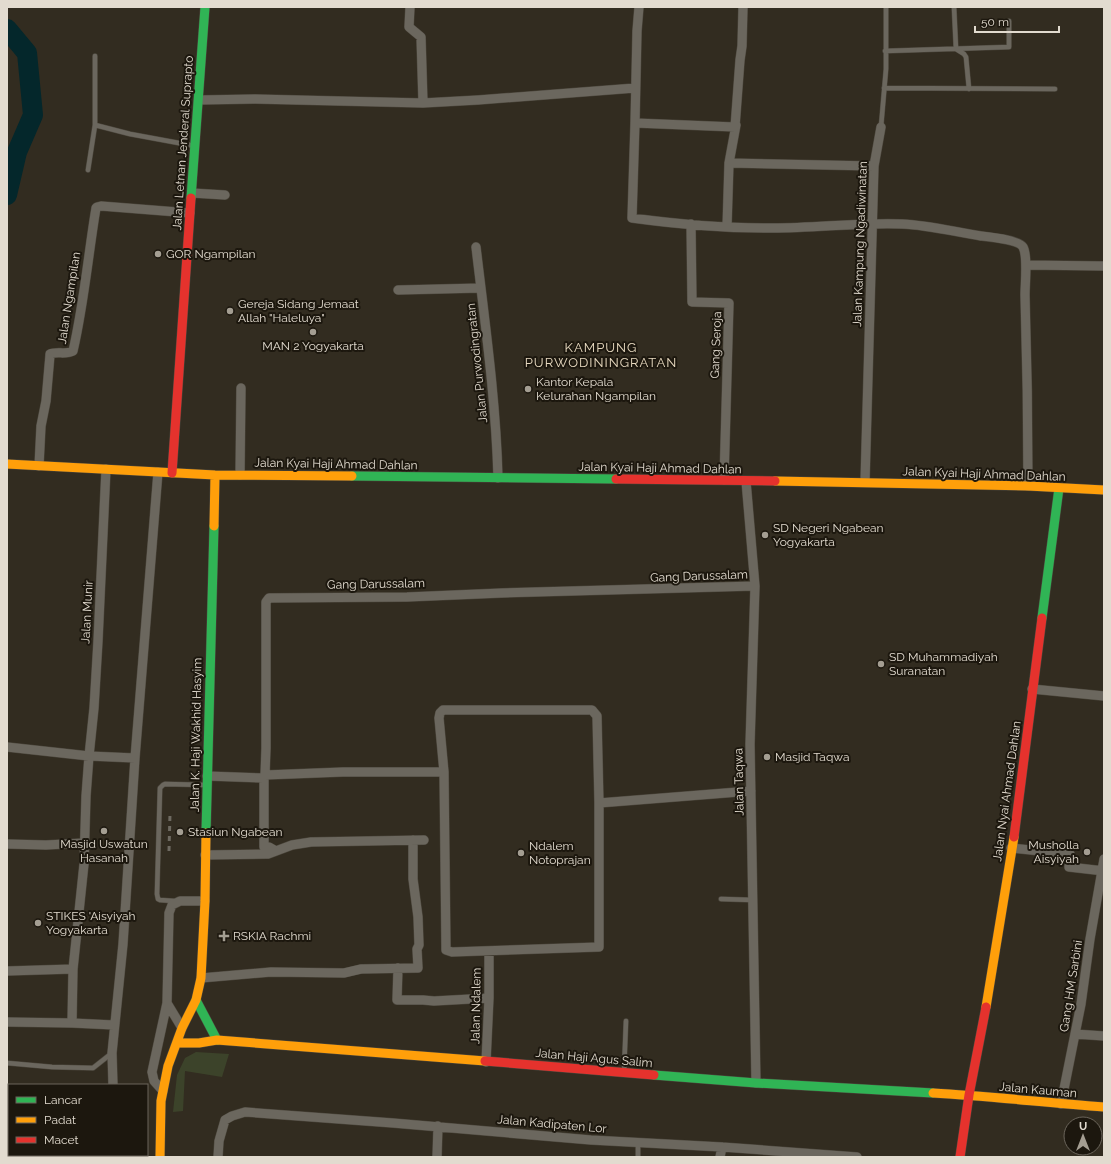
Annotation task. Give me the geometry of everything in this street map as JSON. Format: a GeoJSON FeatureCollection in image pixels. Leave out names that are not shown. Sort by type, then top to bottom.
{"type":"FeatureCollection","features":[{"type":"Feature","properties":{"kind":"main road","name":"Jalan Letnan Jenderal Suprapto"},"geometry":{"type":"LineString","coordinates":[[172,473],[205,7]]}},
{"type":"Feature","properties":{"kind":"main road","name":"Jalan Kyai Haji Ahmad Dahlan"},"geometry":{"type":"LineString","coordinates":[[7,464],[215,475],[864,482],[1028,486],[1104,490]]}},
{"type":"Feature","properties":{"kind":"main road","name":"Jalan K. Haji Wakhid Hasyim"},"geometry":{"type":"LineString","coordinates":[[160,1157],[161,1101],[168,1066],[182,1028],[196,1000],[201,978],[215,475]]}},
{"type":"Feature","properties":{"kind":"main road","name":"Jalan Nyai Ahmad Dahlan"},"geometry":{"type":"LineString","coordinates":[[960,1157],[969,1095],[986,1014],[1017,816],[1032,689],[1059,488]]}},
{"type":"Feature","properties":{"kind":"main road"},"geometry":{"type":"LineString","coordinates":[[196,1000],[217,1040]]}},
{"type":"Feature","properties":{"kind":"main road","name":"Jalan Haji Agus Salim"},"geometry":{"type":"LineString","coordinates":[[177,1043],[199,1043],[217,1040],[756,1083],[969,1095]]}},
{"type":"Feature","properties":{"kind":"main road","name":"Jalan Kauman"},"geometry":{"type":"LineString","coordinates":[[969,1095],[1104,1108]]}},
{"type":"Feature","properties":{"kind":"street"},"geometry":{"type":"LineString","coordinates":[[410,7],[409,27],[421,37],[423,103]]}},
{"type":"Feature","properties":{"kind":"street"},"geometry":{"type":"LineString","coordinates":[[639,7],[632,218],[727,227],[767,228],[905,224],[1013,242],[1020,244],[1023,247],[1026,256],[1025,282],[1028,486]]}},
{"type":"Feature","properties":{"kind":"street"},"geometry":{"type":"LineString","coordinates":[[727,227],[729,163],[736,126],[742,46],[743,7]]}},
{"type":"Feature","properties":{"kind":"street"},"geometry":{"type":"LineString","coordinates":[[199,100],[255,99],[423,103],[636,88]]}},
{"type":"Feature","properties":{"kind":"street"},"geometry":{"type":"LineString","coordinates":[[636,123],[736,126]]}},
{"type":"Feature","properties":{"kind":"street","name":"Jalan Kampung Ngadiwinatan"},"geometry":{"type":"LineString","coordinates":[[864,482],[874,166],[881,127]]}},
{"type":"Feature","properties":{"kind":"street"},"geometry":{"type":"LineString","coordinates":[[729,163],[874,166]]}},
{"type":"Feature","properties":{"kind":"street"},"geometry":{"type":"LineString","coordinates":[[192,193],[225,195]]}},
{"type":"Feature","properties":{"kind":"street","name":"Jalan Ngampilan"},"geometry":{"type":"LineString","coordinates":[[39,466],[41,426],[46,401],[50,354],[53,352],[73,351],[96,208],[101,206],[190,213]]}},
{"type":"Feature","properties":{"kind":"street","name":"Gang Seroja"},"geometry":{"type":"LineString","coordinates":[[691,224],[692,302],[730,303],[724,480]]}},
{"type":"Feature","properties":{"kind":"street","name":"Jalan Purwodingratan"},"geometry":{"type":"LineString","coordinates":[[476,247],[497,440],[498,478]]}},
{"type":"Feature","properties":{"kind":"street"},"geometry":{"type":"LineString","coordinates":[[1026,265],[1104,266]]}},
{"type":"Feature","properties":{"kind":"street"},"geometry":{"type":"LineString","coordinates":[[398,290],[481,288]]}},
{"type":"Feature","properties":{"kind":"street"},"geometry":{"type":"LineString","coordinates":[[240,475],[241,388]]}},
{"type":"Feature","properties":{"kind":"street","name":"Jalan Munir"},"geometry":{"type":"LineString","coordinates":[[72,1023],[73,969],[84,864],[89,756],[94,708],[106,469]]}},
{"type":"Feature","properties":{"kind":"street"},"geometry":{"type":"LineString","coordinates":[[113,1084],[112,1053],[114,1025],[123,944],[135,758],[158,472]]}},
{"type":"Feature","properties":{"kind":"street","name":"Jalan Taqwa"},"geometry":{"type":"LineString","coordinates":[[746,481],[755,586],[750,744],[756,1083]]}},
{"type":"Feature","properties":{"kind":"street","name":"Gang Darussalam"},"geometry":{"type":"LineString","coordinates":[[272,853],[269,847],[264,847],[266,602],[269,598],[407,596],[755,586]]}},
{"type":"Feature","properties":{"kind":"street"},"geometry":{"type":"LineString","coordinates":[[1032,689],[1104,696]]}},
{"type":"Feature","properties":{"kind":"street"},"geometry":{"type":"LineString","coordinates":[[443,710],[592,710],[597,716],[598,803],[599,947],[448,951],[446,948],[444,772],[439,718],[440,713],[443,710]]}},
{"type":"Feature","properties":{"kind":"street"},"geometry":{"type":"LineString","coordinates":[[7,747],[89,756],[135,758]]}},
{"type":"Feature","properties":{"kind":"street"},"geometry":{"type":"LineString","coordinates":[[207,776],[265,776],[343,772],[444,772]]}},
{"type":"Feature","properties":{"kind":"street"},"geometry":{"type":"LineString","coordinates":[[598,803],[751,791]]}},
{"type":"Feature","properties":{"kind":"street"},"geometry":{"type":"LineString","coordinates":[[201,978],[271,972],[344,973],[361,969],[418,968],[417,949],[419,945],[419,924],[413,879],[413,840]]}},
{"type":"Feature","properties":{"kind":"street"},"geometry":{"type":"LineString","coordinates":[[205,855],[272,853],[292,845],[311,842],[424,840]]}},
{"type":"Feature","properties":{"kind":"street"},"geometry":{"type":"LineString","coordinates":[[7,844],[46,845],[84,843]]}},
{"type":"Feature","properties":{"kind":"street"},"geometry":{"type":"LineString","coordinates":[[1011,848],[1070,854],[1068,867],[1103,871]]}},
{"type":"Feature","properties":{"kind":"street","name":"Gang HM Sarbini"},"geometry":{"type":"LineString","coordinates":[[1061,1104],[1081,1004],[1090,938],[1104,859]]}},
{"type":"Feature","properties":{"kind":"street"},"geometry":{"type":"LineString","coordinates":[[163,1091],[154,1081],[152,1072],[167,1003],[169,913],[172,905],[180,901],[204,901]]}},
{"type":"Feature","properties":{"kind":"street","name":"Jalan Ndalem"},"geometry":{"type":"LineString","coordinates":[[486,1062],[489,998],[488,951]]}},
{"type":"Feature","properties":{"kind":"street"},"geometry":{"type":"LineString","coordinates":[[398,968],[397,1000],[434,1001],[489,998]]}},
{"type":"Feature","properties":{"kind":"street"},"geometry":{"type":"LineString","coordinates":[[7,971],[73,969]]}},
{"type":"Feature","properties":{"kind":"street"},"geometry":{"type":"LineString","coordinates":[[167,1003],[182,1028]]}},
{"type":"Feature","properties":{"kind":"street"},"geometry":{"type":"LineString","coordinates":[[7,1022],[114,1025]]}},
{"type":"Feature","properties":{"kind":"street"},"geometry":{"type":"LineString","coordinates":[[1075,1034],[1104,1036]]}},
{"type":"Feature","properties":{"kind":"street","name":"Jalan Kadipaten Lor"},"geometry":{"type":"LineString","coordinates":[[218,1157],[219,1141],[225,1120],[245,1112],[438,1126],[590,1140],[722,1147],[857,1157]]}},
{"type":"Feature","properties":{"kind":"street"},"geometry":{"type":"LineString","coordinates":[[437,1157],[438,1126]]}},
{"type":"Feature","properties":{"kind":"street"},"geometry":{"type":"LineString","coordinates":[[720,1157],[722,1147]]}},
{"type":"Feature","properties":{"kind":"lane","name":"Jalan Kampung Ngadiwinatan"},"geometry":{"type":"LineString","coordinates":[[881,127],[884,88],[886,7]]}},
{"type":"Feature","properties":{"kind":"lane"},"geometry":{"type":"LineString","coordinates":[[954,7],[956,49]]}},
{"type":"Feature","properties":{"kind":"lane"},"geometry":{"type":"LineString","coordinates":[[885,51],[1009,47],[1009,21]]}},
{"type":"Feature","properties":{"kind":"lane"},"geometry":{"type":"LineString","coordinates":[[956,49],[964,54],[966,58],[969,89]]}},
{"type":"Feature","properties":{"kind":"lane"},"geometry":{"type":"LineString","coordinates":[[88,170],[94,126],[95,56]]}},
{"type":"Feature","properties":{"kind":"lane"},"geometry":{"type":"LineString","coordinates":[[884,88],[1055,89]]}},
{"type":"Feature","properties":{"kind":"lane"},"geometry":{"type":"LineString","coordinates":[[94,126],[195,146]]}},
{"type":"Feature","properties":{"kind":"lane"},"geometry":{"type":"LineString","coordinates":[[180,901],[163,901],[158,899],[160,790],[165,784],[207,785]]}},
{"type":"Feature","properties":{"kind":"lane"},"geometry":{"type":"LineString","coordinates":[[721,899],[753,900]]}},
{"type":"Feature","properties":{"kind":"lane"},"geometry":{"type":"LineString","coordinates":[[624,1072],[626,1021]]}},
{"type":"Feature","properties":{"kind":"lane"},"geometry":{"type":"LineString","coordinates":[[7,1063],[52,1067],[93,1068],[112,1053]]}},
{"type":"Feature","properties":{"kind":"lane"},"geometry":{"type":"LineString","coordinates":[[638,1142],[638,1157]]}},
{"type":"Feature","properties":{"kind":"green space"},"geometry":{"type":"Polygon","coordinates":[[[196,1052],[229,1054],[222,1077],[185,1071],[183,1111],[173,1112],[177,1075],[185,1058],[196,1052]]]}},
{"type":"Feature","properties":{"kind":"waterway"},"geometry":{"type":"LineString","coordinates":[[7,29],[27,53],[33,115],[17,152],[7,195]]}},
{"type":"Feature","properties":{"kind":"railway"},"geometry":{"type":"LineString","coordinates":[[169,851],[170,814]]}},
{"type":"Feature","properties":{"kind":"traffic: fast"},"geometry":{"type":"LineString","coordinates":[[191,198],[205,7]]}},
{"type":"Feature","properties":{"kind":"traffic: fast"},"geometry":{"type":"LineString","coordinates":[[352,476],[616,479]]}},
{"type":"Feature","properties":{"kind":"traffic: fast"},"geometry":{"type":"LineString","coordinates":[[1042,618],[1059,488]]}},
{"type":"Feature","properties":{"kind":"traffic: fast"},"geometry":{"type":"LineString","coordinates":[[206,833],[214,526]]}},
{"type":"Feature","properties":{"kind":"traffic: fast"},"geometry":{"type":"LineString","coordinates":[[196,1000],[217,1040]]}},
{"type":"Feature","properties":{"kind":"traffic: fast"},"geometry":{"type":"LineString","coordinates":[[654,1075],[756,1083],[933,1093]]}},
{"type":"Feature","properties":{"kind":"traffic: slow"},"geometry":{"type":"LineString","coordinates":[[7,464],[215,475],[352,476]]}},
{"type":"Feature","properties":{"kind":"traffic: slow"},"geometry":{"type":"LineString","coordinates":[[214,526],[215,475]]}},
{"type":"Feature","properties":{"kind":"traffic: slow"},"geometry":{"type":"LineString","coordinates":[[775,481],[1028,486],[1104,490]]}},
{"type":"Feature","properties":{"kind":"traffic: slow"},"geometry":{"type":"LineString","coordinates":[[160,1157],[161,1101],[168,1066],[182,1028],[196,1000],[201,978],[205,901],[206,833]]}},
{"type":"Feature","properties":{"kind":"traffic: slow"},"geometry":{"type":"LineString","coordinates":[[986,1007],[1014,837]]}},
{"type":"Feature","properties":{"kind":"traffic: slow"},"geometry":{"type":"LineString","coordinates":[[177,1043],[199,1043],[217,1040],[485,1061]]}},
{"type":"Feature","properties":{"kind":"traffic: slow"},"geometry":{"type":"LineString","coordinates":[[933,1093],[1104,1107]]}},
{"type":"Feature","properties":{"kind":"traffic: jam"},"geometry":{"type":"LineString","coordinates":[[172,473],[191,198]]}},
{"type":"Feature","properties":{"kind":"traffic: jam"},"geometry":{"type":"LineString","coordinates":[[616,479],[775,481]]}},
{"type":"Feature","properties":{"kind":"traffic: jam"},"geometry":{"type":"LineString","coordinates":[[1014,837],[1042,618]]}},
{"type":"Feature","properties":{"kind":"traffic: jam"},"geometry":{"type":"LineString","coordinates":[[960,1157],[969,1095],[986,1007]]}},
{"type":"Feature","properties":{"kind":"traffic: jam"},"geometry":{"type":"LineString","coordinates":[[485,1061],[654,1075]]}},
{"type":"Feature","properties":{"kind":"place","name":"GOR Ngampilan"},"geometry":{"type":"Point","coordinates":[158,254]}},
{"type":"Feature","properties":{"kind":"place","name":"Gereja Sidang Jemaat Allah \"Haleluya\""},"geometry":{"type":"Point","coordinates":[230,311]}},
{"type":"Feature","properties":{"kind":"place","name":"MAN 2 Yogyakarta"},"geometry":{"type":"Point","coordinates":[313,332]}},
{"type":"Feature","properties":{"kind":"place","name":"Kantor Kepala Kelurahan Ngampilan"},"geometry":{"type":"Point","coordinates":[528,389]}},
{"type":"Feature","properties":{"kind":"place","name":"SD Negeri Ngabean Yogyakarta"},"geometry":{"type":"Point","coordinates":[765,535]}},
{"type":"Feature","properties":{"kind":"place","name":"SD Muhammadiyah Suranatan"},"geometry":{"type":"Point","coordinates":[881,664]}},
{"type":"Feature","properties":{"kind":"place","name":"Masjid Taqwa"},"geometry":{"type":"Point","coordinates":[767,757]}},
{"type":"Feature","properties":{"kind":"place","name":"Masjid Uswatun Hasanah"},"geometry":{"type":"Point","coordinates":[104,831]}},
{"type":"Feature","properties":{"kind":"place","name":"Stasiun Ngabean"},"geometry":{"type":"Point","coordinates":[180,832]}},
{"type":"Feature","properties":{"kind":"place","name":"Musholla Aisyiyah"},"geometry":{"type":"Point","coordinates":[1087,852]}},
{"type":"Feature","properties":{"kind":"place","name":"Ndalem Notoprajan"},"geometry":{"type":"Point","coordinates":[521,853]}},
{"type":"Feature","properties":{"kind":"place","name":"STIKES 'Aisyiyah Yogyakarta"},"geometry":{"type":"Point","coordinates":[38,923]}},
{"type":"Feature","properties":{"kind":"place","name":"RSKIA Rachmi"},"geometry":{"type":"Point","coordinates":[224,936]}},
{"type":"Feature","properties":{"kind":"district","name":"KAMPUNG PURWODININGRATAN"},"geometry":{"type":"Point","coordinates":[601,354]}}]}
